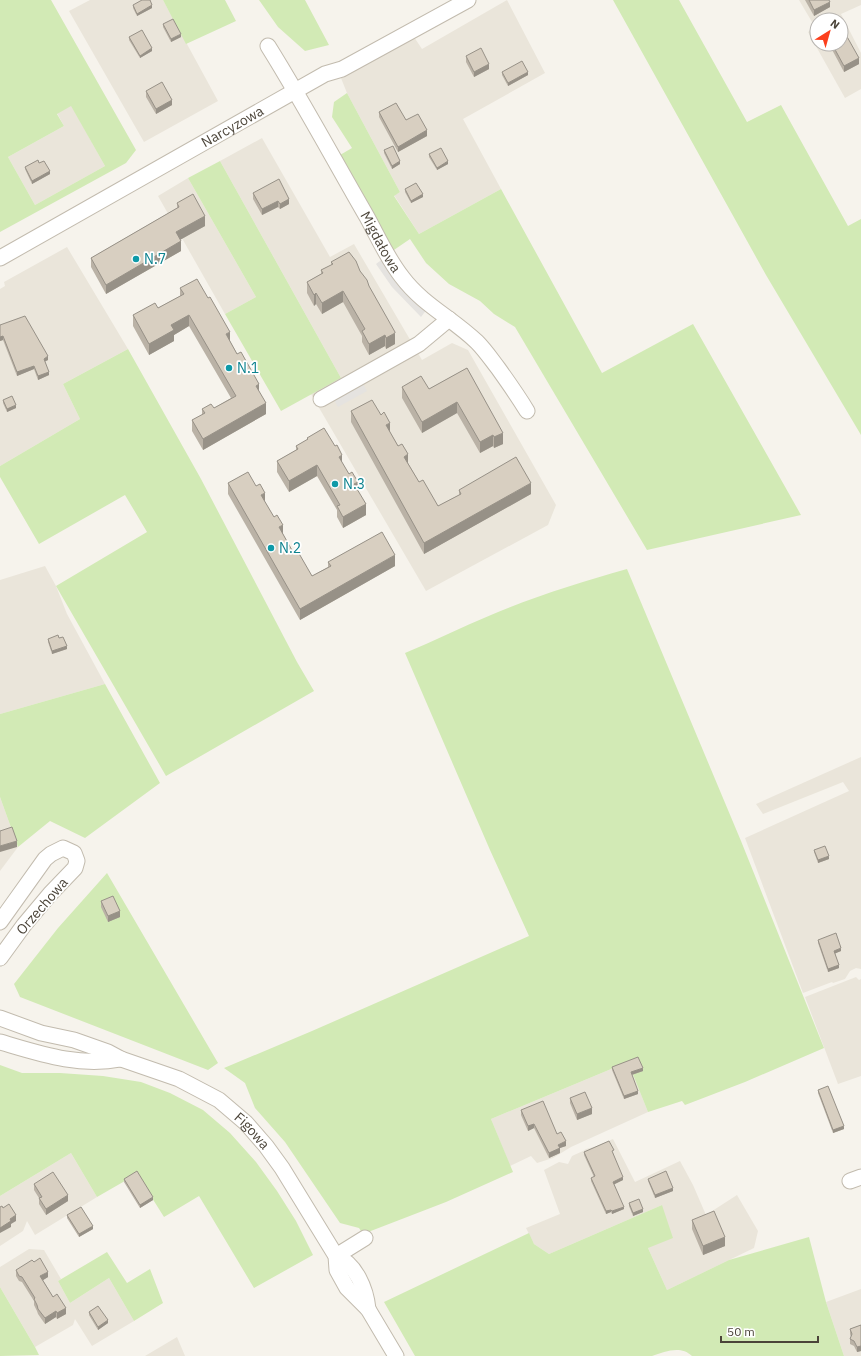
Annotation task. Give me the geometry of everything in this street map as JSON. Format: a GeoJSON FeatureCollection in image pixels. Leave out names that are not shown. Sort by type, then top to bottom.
{"type":"FeatureCollection","features":[{"type":"Feature","properties":{"kind":"street","name":"Narcyzowa"},"geometry":{"type":"LineString","coordinates":[[0,258],[325,74],[342,69],[468,0]]}},
{"type":"Feature","properties":{"kind":"street","name":"Migdałowa"},"geometry":{"type":"LineString","coordinates":[[268,46],[296,91],[325,145],[397,270],[425,302],[477,341],[486,351],[527,411]]}},
{"type":"Feature","properties":{"kind":"street"},"geometry":{"type":"LineString","coordinates":[[321,399],[419,344],[448,319]]}},
{"type":"Feature","properties":{"kind":"street","name":"Orzechowa"},"geometry":{"type":"LineString","coordinates":[[0,922],[50,854],[63,848],[74,853],[76,858],[75,868],[29,918],[0,958]]}},
{"type":"Feature","properties":{"kind":"street","name":"Figowa"},"geometry":{"type":"LineString","coordinates":[[0,1018],[41,1033],[74,1040],[108,1052],[121,1059],[179,1078],[208,1092],[232,1109],[256,1134],[282,1168],[336,1256],[338,1270],[347,1288],[368,1309],[396,1356]]}},
{"type":"Feature","properties":{"kind":"street","name":"Figowa"},"geometry":{"type":"LineString","coordinates":[[0,1042],[56,1058],[88,1061],[111,1061],[121,1059]]}},
{"type":"Feature","properties":{"kind":"street"},"geometry":{"type":"LineString","coordinates":[[336,1256],[365,1238]]}},
{"type":"Feature","properties":{"kind":"shaded area"},"geometry":{"type":"Polygon","coordinates":[[[90,0],[163,0],[218,101],[144,142],[69,11],[90,0]]]}},
{"type":"Feature","properties":{"kind":"shaded area"},"geometry":{"type":"Polygon","coordinates":[[[507,0],[545,73],[463,119],[501,189],[419,234],[394,195],[400,192],[347,93],[341,78],[414,37],[422,49],[507,0]]]}},
{"type":"Feature","properties":{"kind":"shaded area"},"geometry":{"type":"Polygon","coordinates":[[[799,0],[861,0],[861,5],[845,12],[809,12],[809,17],[799,0]]]}},
{"type":"Feature","properties":{"kind":"shaded area"},"geometry":{"type":"Polygon","coordinates":[[[849,30],[861,53],[861,89],[845,98],[819,52],[849,52],[849,30]]]}},
{"type":"Feature","properties":{"kind":"shaded area"},"geometry":{"type":"Polygon","coordinates":[[[71,105],[105,166],[35,205],[8,157],[64,126],[57,113],[71,105]]]}},
{"type":"Feature","properties":{"kind":"shaded area"},"geometry":{"type":"Polygon","coordinates":[[[262,138],[330,257],[354,244],[422,360],[452,343],[468,350],[556,505],[548,525],[426,591],[311,394],[341,378],[220,161],[262,138]]]}},
{"type":"Feature","properties":{"kind":"shaded area"},"geometry":{"type":"Polygon","coordinates":[[[188,178],[256,297],[225,314],[158,196],[188,178]]]}},
{"type":"Feature","properties":{"kind":"shaded area"},"geometry":{"type":"Polygon","coordinates":[[[67,247],[128,349],[63,384],[80,419],[0,466],[0,289],[5,286],[4,282],[67,247]]]}},
{"type":"Feature","properties":{"kind":"shaded area"},"geometry":{"type":"Polygon","coordinates":[[[384,258],[427,309],[421,317],[392,287],[376,264],[384,258]]]}},
{"type":"Feature","properties":{"kind":"shaded area"},"geometry":{"type":"Polygon","coordinates":[[[362,382],[367,391],[338,407],[333,398],[362,382]]]}},
{"type":"Feature","properties":{"kind":"shaded area"},"geometry":{"type":"Polygon","coordinates":[[[45,566],[56,586],[67,614],[105,684],[0,714],[0,580],[45,566]]]}},
{"type":"Feature","properties":{"kind":"shaded area"},"geometry":{"type":"Polygon","coordinates":[[[861,757],[861,969],[856,968],[850,971],[845,979],[832,982],[803,993],[745,838],[849,791],[843,782],[763,814],[756,804],[861,757]]]}},
{"type":"Feature","properties":{"kind":"shaded area"},"geometry":{"type":"Polygon","coordinates":[[[0,797],[18,847],[0,871],[0,797]]]}},
{"type":"Feature","properties":{"kind":"shaded area"},"geometry":{"type":"Polygon","coordinates":[[[856,977],[859,980],[861,979],[861,1076],[838,1084],[805,997],[856,977]]]}},
{"type":"Feature","properties":{"kind":"shaded area"},"geometry":{"type":"Polygon","coordinates":[[[628,1062],[648,1112],[571,1147],[553,1158],[537,1163],[531,1156],[510,1166],[491,1119],[628,1062]]]}},
{"type":"Feature","properties":{"kind":"shaded area"},"geometry":{"type":"Polygon","coordinates":[[[613,1139],[635,1182],[680,1161],[693,1185],[706,1215],[737,1195],[758,1231],[754,1248],[667,1290],[648,1248],[662,1205],[549,1254],[534,1244],[526,1228],[560,1214],[544,1170],[559,1162],[568,1164],[572,1156],[613,1139]]]}},
{"type":"Feature","properties":{"kind":"shaded area"},"geometry":{"type":"Polygon","coordinates":[[[71,1153],[97,1197],[35,1235],[27,1221],[23,1231],[0,1246],[0,1196],[71,1153]]]}},
{"type":"Feature","properties":{"kind":"shaded area"},"geometry":{"type":"Polygon","coordinates":[[[29,1249],[44,1250],[61,1279],[58,1281],[70,1303],[109,1278],[134,1321],[92,1346],[75,1319],[73,1325],[35,1347],[0,1287],[0,1267],[29,1249]]]}},
{"type":"Feature","properties":{"kind":"shaded area"},"geometry":{"type":"Polygon","coordinates":[[[861,1289],[861,1356],[844,1356],[826,1302],[861,1289]]]}},
{"type":"Feature","properties":{"kind":"shaded area"},"geometry":{"type":"Polygon","coordinates":[[[177,1337],[185,1356],[145,1356],[177,1337]]]}},
{"type":"Feature","properties":{"kind":"green space"},"geometry":{"type":"Polygon","coordinates":[[[0,0],[51,0],[136,150],[126,163],[0,232],[0,0]],[[71,106],[57,114],[64,126],[8,157],[35,205],[105,166],[71,106]]]}},
{"type":"Feature","properties":{"kind":"green space"},"geometry":{"type":"Polygon","coordinates":[[[163,0],[225,0],[236,21],[186,44],[163,0]]]}},
{"type":"Feature","properties":{"kind":"green space"},"geometry":{"type":"Polygon","coordinates":[[[259,0],[305,0],[329,45],[305,51],[278,27],[259,0]]]}},
{"type":"Feature","properties":{"kind":"green space"},"geometry":{"type":"Polygon","coordinates":[[[613,0],[679,0],[747,122],[781,105],[848,226],[861,219],[861,435],[766,275],[613,0]]]}},
{"type":"Feature","properties":{"kind":"green space"},"geometry":{"type":"Polygon","coordinates":[[[347,93],[400,192],[394,196],[419,234],[501,189],[602,373],[693,324],[801,515],[647,550],[515,327],[494,314],[480,301],[449,284],[426,263],[410,239],[391,252],[340,155],[352,148],[332,117],[334,102],[347,93]]]}},
{"type":"Feature","properties":{"kind":"green space"},"geometry":{"type":"Polygon","coordinates":[[[220,161],[341,378],[281,411],[225,314],[256,297],[188,178],[220,161]]]}},
{"type":"Feature","properties":{"kind":"green space"},"geometry":{"type":"Polygon","coordinates":[[[128,349],[201,479],[297,662],[314,691],[166,776],[56,586],[147,532],[125,495],[39,544],[0,477],[0,466],[80,419],[63,384],[128,349]]]}},
{"type":"Feature","properties":{"kind":"green space"},"geometry":{"type":"Polygon","coordinates":[[[627,569],[741,841],[824,1048],[745,1082],[685,1105],[682,1101],[648,1112],[628,1062],[491,1119],[513,1172],[446,1202],[363,1234],[359,1228],[340,1223],[285,1142],[255,1108],[245,1083],[224,1068],[529,936],[490,850],[405,653],[508,608],[576,584],[627,569]]]}},
{"type":"Feature","properties":{"kind":"green space"},"geometry":{"type":"Polygon","coordinates":[[[105,684],[160,783],[85,838],[50,821],[18,847],[0,797],[0,714],[105,684]]]}},
{"type":"Feature","properties":{"kind":"green space"},"geometry":{"type":"Polygon","coordinates":[[[107,873],[218,1063],[208,1070],[20,997],[14,984],[58,928],[107,873]]]}},
{"type":"Feature","properties":{"kind":"green space"},"geometry":{"type":"Polygon","coordinates":[[[0,1065],[22,1073],[60,1073],[103,1076],[141,1082],[170,1093],[203,1110],[230,1133],[256,1162],[296,1221],[313,1255],[254,1288],[199,1196],[164,1217],[137,1174],[97,1197],[71,1153],[0,1196],[0,1065]]]}},
{"type":"Feature","properties":{"kind":"green space"},"geometry":{"type":"Polygon","coordinates":[[[662,1205],[673,1238],[648,1248],[667,1290],[729,1260],[809,1237],[826,1302],[844,1356],[692,1356],[683,1351],[672,1350],[652,1356],[415,1356],[384,1302],[529,1233],[534,1244],[549,1254],[662,1205]]]}},
{"type":"Feature","properties":{"kind":"green space"},"geometry":{"type":"Polygon","coordinates":[[[107,1252],[127,1283],[150,1269],[163,1303],[134,1321],[109,1278],[70,1303],[58,1281],[107,1252]]]}},
{"type":"Feature","properties":{"kind":"green space"},"geometry":{"type":"Polygon","coordinates":[[[0,1287],[35,1347],[39,1355],[0,1356],[0,1287]]]}},
{"type":"Feature","properties":{"kind":"building"},"geometry":{"type":"Polygon","coordinates":[[[142,0],[150,0],[152,5],[137,14],[133,5],[142,0]]]}},
{"type":"Feature","properties":{"kind":"building"},"geometry":{"type":"Polygon","coordinates":[[[809,0],[829,0],[830,2],[814,10],[809,0]]]}},
{"type":"Feature","properties":{"kind":"building"},"geometry":{"type":"Polygon","coordinates":[[[173,19],[181,34],[171,39],[163,24],[173,19]]]}},
{"type":"Feature","properties":{"kind":"building"},"geometry":{"type":"Polygon","coordinates":[[[142,30],[152,48],[140,56],[129,37],[142,30]]]}},
{"type":"Feature","properties":{"kind":"building"},"geometry":{"type":"Polygon","coordinates":[[[849,40],[859,58],[844,66],[836,52],[849,52],[849,40]]]}},
{"type":"Feature","properties":{"kind":"building"},"geometry":{"type":"Polygon","coordinates":[[[481,48],[489,64],[474,72],[466,56],[481,48]]]}},
{"type":"Feature","properties":{"kind":"building"},"geometry":{"type":"Polygon","coordinates":[[[522,61],[528,72],[508,83],[502,72],[522,61]]]}},
{"type":"Feature","properties":{"kind":"building"},"geometry":{"type":"Polygon","coordinates":[[[162,82],[172,100],[156,109],[146,91],[162,82]]]}},
{"type":"Feature","properties":{"kind":"building"},"geometry":{"type":"Polygon","coordinates":[[[396,103],[406,120],[418,114],[427,130],[398,147],[379,112],[396,103]]]}},
{"type":"Feature","properties":{"kind":"building"},"geometry":{"type":"Polygon","coordinates":[[[393,146],[400,161],[392,166],[384,150],[393,146]]]}},
{"type":"Feature","properties":{"kind":"building"},"geometry":{"type":"Polygon","coordinates":[[[441,148],[448,161],[437,168],[429,154],[441,148]]]}},
{"type":"Feature","properties":{"kind":"building"},"geometry":{"type":"Polygon","coordinates":[[[38,160],[39,163],[44,161],[50,171],[32,181],[25,167],[38,160]]]}},
{"type":"Feature","properties":{"kind":"building"},"geometry":{"type":"Polygon","coordinates":[[[279,179],[289,199],[280,204],[278,201],[262,209],[253,193],[279,179]]]}},
{"type":"Feature","properties":{"kind":"building"},"geometry":{"type":"Polygon","coordinates":[[[416,183],[423,194],[411,201],[405,189],[416,183]]]}},
{"type":"Feature","properties":{"kind":"building"},"geometry":{"type":"Polygon","coordinates":[[[193,194],[205,216],[176,232],[181,241],[106,285],[91,258],[179,207],[177,203],[193,194]]]}},
{"type":"Feature","properties":{"kind":"building"},"geometry":{"type":"Polygon","coordinates":[[[349,252],[367,280],[395,332],[386,338],[385,335],[369,344],[362,331],[365,329],[343,291],[322,303],[316,293],[314,295],[307,282],[323,273],[321,270],[333,264],[331,262],[349,252]]]}},
{"type":"Feature","properties":{"kind":"building","name":"N.1"},"geometry":{"type":"Polygon","coordinates":[[[197,279],[208,298],[210,297],[230,332],[226,334],[237,354],[241,352],[259,384],[256,386],[266,403],[203,439],[192,420],[205,413],[202,409],[211,404],[214,408],[236,396],[189,315],[171,325],[174,330],[149,344],[133,315],[155,303],[158,308],[184,294],[180,288],[197,279]]]}},
{"type":"Feature","properties":{"kind":"building"},"geometry":{"type":"Polygon","coordinates":[[[25,316],[48,356],[44,359],[49,372],[38,376],[34,366],[17,372],[3,336],[0,337],[0,325],[25,316]]]}},
{"type":"Feature","properties":{"kind":"building"},"geometry":{"type":"Polygon","coordinates":[[[467,368],[503,433],[494,437],[493,435],[480,442],[457,402],[422,422],[402,387],[421,376],[429,389],[467,368]]]}},
{"type":"Feature","properties":{"kind":"building"},"geometry":{"type":"Polygon","coordinates":[[[12,396],[16,405],[7,409],[3,400],[12,396]]]}},
{"type":"Feature","properties":{"kind":"building"},"geometry":{"type":"Polygon","coordinates":[[[372,400],[381,415],[384,412],[390,423],[386,425],[398,446],[402,444],[408,454],[404,457],[419,482],[423,480],[438,506],[461,494],[459,490],[516,457],[531,483],[424,543],[351,411],[372,400]]]}},
{"type":"Feature","properties":{"kind":"building","name":"N.3"},"geometry":{"type":"Polygon","coordinates":[[[324,428],[335,446],[337,445],[342,455],[339,457],[349,474],[352,472],[358,482],[354,484],[366,504],[343,517],[337,506],[340,505],[317,465],[289,481],[277,461],[298,449],[296,446],[324,428]]]}},
{"type":"Feature","properties":{"kind":"building","name":"N.2"},"geometry":{"type":"Polygon","coordinates":[[[248,472],[256,486],[260,484],[265,493],[261,495],[274,517],[277,515],[283,525],[279,527],[293,552],[297,550],[312,576],[331,566],[328,562],[382,532],[395,555],[300,609],[228,483],[248,472]]]}},
{"type":"Feature","properties":{"kind":"building"},"geometry":{"type":"Polygon","coordinates":[[[58,635],[59,638],[63,637],[67,646],[52,651],[48,639],[58,635]]]}},
{"type":"Feature","properties":{"kind":"building"},"geometry":{"type":"Polygon","coordinates":[[[12,827],[17,841],[0,846],[0,831],[12,827]]]}},
{"type":"Feature","properties":{"kind":"building"},"geometry":{"type":"Polygon","coordinates":[[[825,846],[829,856],[818,860],[814,850],[825,846]]]}},
{"type":"Feature","properties":{"kind":"building"},"geometry":{"type":"Polygon","coordinates":[[[113,896],[120,911],[108,916],[101,901],[113,896]]]}},
{"type":"Feature","properties":{"kind":"building"},"geometry":{"type":"Polygon","coordinates":[[[836,933],[841,948],[834,951],[839,965],[828,969],[818,940],[836,933]]]}},
{"type":"Feature","properties":{"kind":"building"},"geometry":{"type":"Polygon","coordinates":[[[638,1057],[643,1068],[631,1072],[638,1091],[624,1096],[612,1067],[638,1057]]]}},
{"type":"Feature","properties":{"kind":"building"},"geometry":{"type":"Polygon","coordinates":[[[828,1086],[844,1126],[833,1130],[818,1090],[828,1086]]]}},
{"type":"Feature","properties":{"kind":"building"},"geometry":{"type":"Polygon","coordinates":[[[585,1092],[592,1108],[577,1114],[570,1098],[585,1092]]]}},
{"type":"Feature","properties":{"kind":"building"},"geometry":{"type":"Polygon","coordinates":[[[543,1101],[557,1134],[561,1132],[566,1141],[558,1145],[560,1148],[549,1153],[534,1124],[528,1126],[521,1110],[543,1101]]]}},
{"type":"Feature","properties":{"kind":"building"},"geometry":{"type":"Polygon","coordinates":[[[609,1141],[614,1150],[612,1151],[623,1177],[613,1182],[624,1207],[612,1211],[606,1211],[591,1178],[595,1176],[584,1152],[609,1141]]]}},
{"type":"Feature","properties":{"kind":"building"},"geometry":{"type":"Polygon","coordinates":[[[137,1171],[153,1197],[140,1205],[124,1179],[137,1171]]]}},
{"type":"Feature","properties":{"kind":"building"},"geometry":{"type":"Polygon","coordinates":[[[666,1171],[673,1188],[655,1195],[648,1179],[666,1171]]]}},
{"type":"Feature","properties":{"kind":"building"},"geometry":{"type":"Polygon","coordinates":[[[53,1172],[68,1195],[46,1209],[39,1198],[42,1197],[34,1184],[53,1172]]]}},
{"type":"Feature","properties":{"kind":"building"},"geometry":{"type":"Polygon","coordinates":[[[639,1199],[643,1209],[633,1213],[629,1203],[639,1199]]]}},
{"type":"Feature","properties":{"kind":"building"},"geometry":{"type":"Polygon","coordinates":[[[9,1204],[16,1215],[10,1219],[11,1221],[0,1228],[0,1207],[2,1206],[3,1208],[9,1204]]]}},
{"type":"Feature","properties":{"kind":"building"},"geometry":{"type":"Polygon","coordinates":[[[81,1207],[93,1226],[79,1234],[67,1215],[81,1207]]]}},
{"type":"Feature","properties":{"kind":"building"},"geometry":{"type":"Polygon","coordinates":[[[714,1211],[725,1237],[703,1246],[692,1220],[714,1211]]]}},
{"type":"Feature","properties":{"kind":"building"},"geometry":{"type":"Polygon","coordinates":[[[40,1258],[48,1272],[40,1276],[53,1297],[57,1294],[66,1308],[57,1313],[56,1311],[45,1318],[38,1309],[34,1299],[35,1298],[16,1270],[32,1260],[34,1262],[40,1258]]]}},
{"type":"Feature","properties":{"kind":"building"},"geometry":{"type":"Polygon","coordinates":[[[98,1306],[108,1320],[98,1327],[89,1312],[98,1306]]]}},
{"type":"Feature","properties":{"kind":"building"},"geometry":{"type":"Polygon","coordinates":[[[861,1325],[861,1346],[857,1347],[854,1341],[850,1339],[852,1334],[850,1329],[861,1325]]]}},
{"type":"Feature","properties":{"kind":"place","name":"N.7"},"geometry":{"type":"Point","coordinates":[136,259]}},
{"type":"Feature","properties":{"kind":"place","name":"N.1"},"geometry":{"type":"Point","coordinates":[229,368]}},
{"type":"Feature","properties":{"kind":"place","name":"N.3"},"geometry":{"type":"Point","coordinates":[335,484]}},
{"type":"Feature","properties":{"kind":"place","name":"N.2"},"geometry":{"type":"Point","coordinates":[271,548]}}]}
